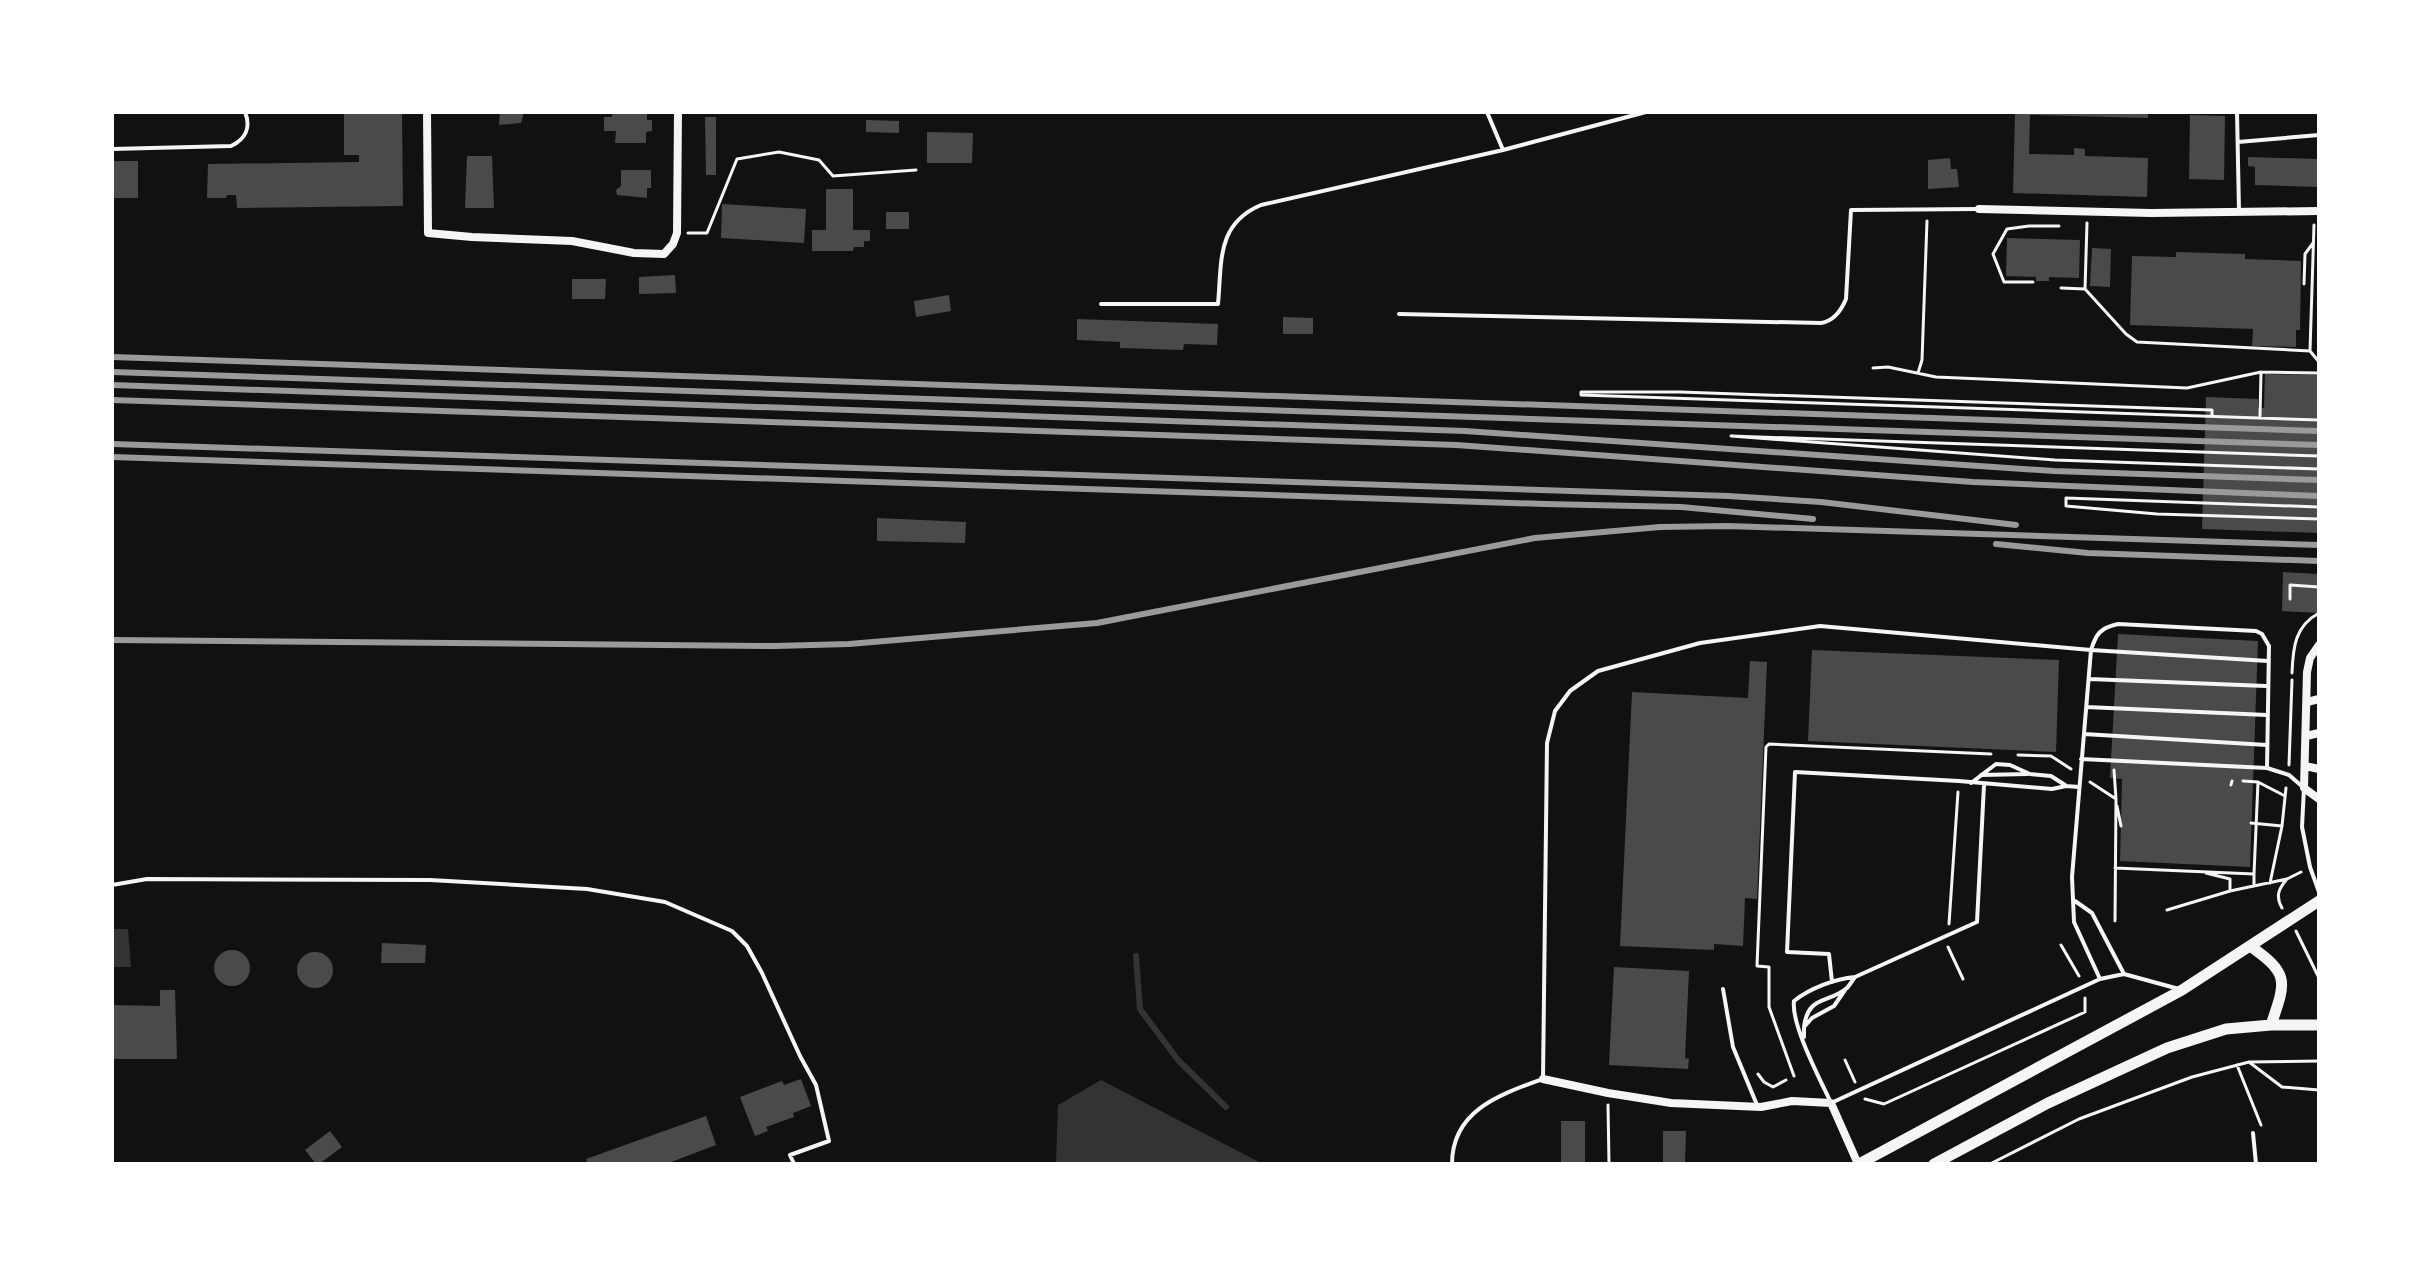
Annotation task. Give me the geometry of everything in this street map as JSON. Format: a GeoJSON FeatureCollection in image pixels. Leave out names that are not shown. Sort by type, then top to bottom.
{"type":"FeatureCollection","features":[{"type":"Feature","properties":{"kind":"street"},"geometry":{"type":"LineString","coordinates":[[427,112],[428,233],[572,241],[634,253],[664,254],[677,233],[678,112]]}},
{"type":"Feature","properties":{"kind":"street"},"geometry":{"type":"LineString","coordinates":[[1979,209],[2151,213],[2317,211]]}},
{"type":"Feature","properties":{"kind":"street"},"geometry":{"type":"LineString","coordinates":[[2319,645],[2310,658],[2307,672],[2304,788],[2319,799]]}},
{"type":"Feature","properties":{"kind":"street"},"geometry":{"type":"LineString","coordinates":[[2307,672],[2319,669]]}},
{"type":"Feature","properties":{"kind":"street"},"geometry":{"type":"LineString","coordinates":[[2307,702],[2319,699]]}},
{"type":"Feature","properties":{"kind":"street"},"geometry":{"type":"LineString","coordinates":[[2306,736],[2319,733]]}},
{"type":"Feature","properties":{"kind":"street"},"geometry":{"type":"LineString","coordinates":[[2305,766],[2319,769]]}},
{"type":"Feature","properties":{"kind":"street"},"geometry":{"type":"LineString","coordinates":[[1543,1079],[1671,1103],[1758,1107],[1792,1101],[1831,1103],[1858,1164],[2182,990],[2319,901]]}},
{"type":"Feature","properties":{"kind":"street"},"geometry":{"type":"LineString","coordinates":[[2250,946],[2271,961],[2282,976],[2282,993],[2271,1025]]}},
{"type":"Feature","properties":{"kind":"street"},"geometry":{"type":"LineString","coordinates":[[1934,1164],[2048,1103],[2167,1048],[2226,1029],[2319,1025]]}},
{"type":"Feature","properties":{"kind":"lane"},"geometry":{"type":"LineString","coordinates":[[112,149],[231,146],[246,132],[245,112]]}},
{"type":"Feature","properties":{"kind":"lane"},"geometry":{"type":"LineString","coordinates":[[1487,112],[1503,150]]}},
{"type":"Feature","properties":{"kind":"lane"},"geometry":{"type":"LineString","coordinates":[[1101,304],[1218,304],[1225,239],[1234,223],[1254,208],[1503,150],[1646,112]]}},
{"type":"Feature","properties":{"kind":"lane"},"geometry":{"type":"LineString","coordinates":[[2237,112],[2239,211]]}},
{"type":"Feature","properties":{"kind":"lane"},"geometry":{"type":"LineString","coordinates":[[2238,142],[2319,135]]}},
{"type":"Feature","properties":{"kind":"lane"},"geometry":{"type":"LineString","coordinates":[[1399,314],[1827,322],[1841,310],[1847,292],[1851,210],[1979,209]]}},
{"type":"Feature","properties":{"kind":"lane"},"geometry":{"type":"LineString","coordinates":[[2100,979],[2074,922],[2072,877],[2091,650],[2096,634],[2105,627],[2118,624],[2256,631],[2267,640],[2267,768]]}},
{"type":"Feature","properties":{"kind":"lane"},"geometry":{"type":"LineString","coordinates":[[1452,1164],[1452,1148],[1466,1120],[1498,1095],[1543,1079],[1547,743],[1555,711],[1570,691],[1598,671],[1700,643],[1820,626],[2091,650],[2268,661]]}},
{"type":"Feature","properties":{"kind":"lane"},"geometry":{"type":"LineString","coordinates":[[2089,679],[2267,687]]}},
{"type":"Feature","properties":{"kind":"lane"},"geometry":{"type":"LineString","coordinates":[[2086,707],[2267,715]]}},
{"type":"Feature","properties":{"kind":"lane"},"geometry":{"type":"LineString","coordinates":[[2084,734],[2267,745]]}},
{"type":"Feature","properties":{"kind":"lane"},"geometry":{"type":"LineString","coordinates":[[2081,759],[2267,768],[2289,775],[2304,788],[2302,827],[2319,892]]}},
{"type":"Feature","properties":{"kind":"lane"},"geometry":{"type":"LineString","coordinates":[[1971,783],[1996,764],[2010,765],[2030,774]]}},
{"type":"Feature","properties":{"kind":"lane"},"geometry":{"type":"LineString","coordinates":[[1832,982],[1829,954],[1787,952],[1795,772],[2052,789],[2079,787]]}},
{"type":"Feature","properties":{"kind":"lane"},"geometry":{"type":"LineString","coordinates":[[1980,775],[2051,776],[2066,786]]}},
{"type":"Feature","properties":{"kind":"lane"},"geometry":{"type":"LineString","coordinates":[[1984,785],[1977,922],[1855,977],[1832,982],[1801,995],[1794,1001],[1793,1012],[1831,1103],[2100,979],[2124,974],[2182,990]]}},
{"type":"Feature","properties":{"kind":"lane"},"geometry":{"type":"LineString","coordinates":[[112,885],[147,879],[430,880],[587,889],[665,902],[732,931],[747,946],[762,973],[816,1085],[829,1141],[790,1155],[794,1164]]}},
{"type":"Feature","properties":{"kind":"lane"},"geometry":{"type":"LineString","coordinates":[[2075,901],[2092,913],[2124,974]]}},
{"type":"Feature","properties":{"kind":"lane"},"geometry":{"type":"LineString","coordinates":[[1804,1027],[1812,1018],[1834,1006],[1855,977]]}},
{"type":"Feature","properties":{"kind":"lane"},"geometry":{"type":"LineString","coordinates":[[1723,989],[1733,1047],[1758,1107]]}},
{"type":"Feature","properties":{"kind":"lane"},"geometry":{"type":"LineString","coordinates":[[1804,1040],[1805,1014],[1810,1007],[1846,989]]}},
{"type":"Feature","properties":{"kind":"lane"},"geometry":{"type":"LineString","coordinates":[[2253,1133],[2256,1164]]}},
{"type":"Feature","properties":{"kind":"path"},"geometry":{"type":"LineString","coordinates":[[677,233],[707,233],[737,159],[779,152],[819,160],[833,176],[916,170]]}},
{"type":"Feature","properties":{"kind":"path"},"geometry":{"type":"LineString","coordinates":[[1917,374],[1922,360],[1928,210]]}},
{"type":"Feature","properties":{"kind":"path"},"geometry":{"type":"LineString","coordinates":[[2086,211],[2085,289],[2137,342],[2310,351]]}},
{"type":"Feature","properties":{"kind":"path"},"geometry":{"type":"LineString","coordinates":[[2317,211],[2310,351],[2319,362]]}},
{"type":"Feature","properties":{"kind":"path"},"geometry":{"type":"LineString","coordinates":[[2033,282],[2004,282],[1993,254],[2007,229],[2058,226]]}},
{"type":"Feature","properties":{"kind":"path"},"geometry":{"type":"LineString","coordinates":[[2311,284],[2302,284],[2305,254],[2313,243]]}},
{"type":"Feature","properties":{"kind":"path"},"geometry":{"type":"LineString","coordinates":[[2061,288],[2085,289]]}},
{"type":"Feature","properties":{"kind":"path"},"geometry":{"type":"LineString","coordinates":[[1873,368],[1888,367],[1936,377],[2187,388],[2261,372],[2319,373]]}},
{"type":"Feature","properties":{"kind":"path"},"geometry":{"type":"LineString","coordinates":[[2259,418],[2261,372]]}},
{"type":"Feature","properties":{"kind":"path"},"geometry":{"type":"LineString","coordinates":[[2212,416],[2212,410],[1680,392],[1581,392],[1581,395],[2319,420]]}},
{"type":"Feature","properties":{"kind":"path"},"geometry":{"type":"LineString","coordinates":[[2319,456],[1731,436],[2055,460],[2319,469]]}},
{"type":"Feature","properties":{"kind":"path"},"geometry":{"type":"LineString","coordinates":[[2319,507],[2066,498],[2066,506],[2168,514],[2319,519]]}},
{"type":"Feature","properties":{"kind":"path"},"geometry":{"type":"LineString","coordinates":[[2290,599],[2290,585],[2319,587]]}},
{"type":"Feature","properties":{"kind":"path"},"geometry":{"type":"LineString","coordinates":[[1769,744],[1766,747],[1757,966],[1769,967],[1769,1007],[1794,1076]]}},
{"type":"Feature","properties":{"kind":"path"},"geometry":{"type":"LineString","coordinates":[[2114,775],[2121,826]]}},
{"type":"Feature","properties":{"kind":"path"},"geometry":{"type":"LineString","coordinates":[[2270,883],[2289,775]]}},
{"type":"Feature","properties":{"kind":"path"},"geometry":{"type":"LineString","coordinates":[[1959,781],[1948,946],[1963,979]]}},
{"type":"Feature","properties":{"kind":"path"},"geometry":{"type":"LineString","coordinates":[[2243,781],[2258,782],[2285,796]]}},
{"type":"Feature","properties":{"kind":"path"},"geometry":{"type":"LineString","coordinates":[[2253,888],[2258,782]]}},
{"type":"Feature","properties":{"kind":"path"},"geometry":{"type":"LineString","coordinates":[[2254,823],[2282,826]]}},
{"type":"Feature","properties":{"kind":"path"},"geometry":{"type":"LineString","coordinates":[[2229,865],[2229,873]]}},
{"type":"Feature","properties":{"kind":"path"},"geometry":{"type":"LineString","coordinates":[[2115,868],[2254,874]]}},
{"type":"Feature","properties":{"kind":"path"},"geometry":{"type":"LineString","coordinates":[[2198,871],[2230,879],[2230,891]]}},
{"type":"Feature","properties":{"kind":"path"},"geometry":{"type":"LineString","coordinates":[[2167,910],[2230,891],[2287,879]]}},
{"type":"Feature","properties":{"kind":"path"},"geometry":{"type":"LineString","coordinates":[[1990,1164],[2079,1119],[2192,1077],[2249,1062],[2319,1061]]}},
{"type":"Feature","properties":{"kind":"path"},"geometry":{"type":"LineString","coordinates":[[2249,1062],[2282,1087],[2319,1090]]}},
{"type":"Feature","properties":{"kind":"path"},"geometry":{"type":"LineString","coordinates":[[2237,1064],[2262,1129]]}},
{"type":"Feature","properties":{"kind":"path"},"geometry":{"type":"LineString","coordinates":[[1745,1075],[1759,1074],[1764,1082],[1773,1087],[1786,1080]]}},
{"type":"Feature","properties":{"kind":"path"},"geometry":{"type":"LineString","coordinates":[[1608,1093],[1609,1164]]}},
{"type":"Feature","properties":{"kind":"shaded area"},"geometry":{"type":"Polygon","coordinates":[[[112,929],[128,929],[131,967],[112,967],[112,929]]]}},
{"type":"Feature","properties":{"kind":"shaded area"},"geometry":{"type":"Polygon","coordinates":[[[1101,1080],[1263,1164],[1056,1164],[1058,1105],[1101,1080]]]}},
{"type":"Feature","properties":{"kind":"building"},"geometry":{"type":"Polygon","coordinates":[[[344,112],[402,112],[403,206],[237,208],[236,195],[207,198],[208,164],[359,162],[359,155],[344,155],[344,112]]]}},
{"type":"Feature","properties":{"kind":"building"},"geometry":{"type":"Polygon","coordinates":[[[500,112],[524,112],[521,123],[499,125],[500,112]]]}},
{"type":"Feature","properties":{"kind":"building"},"geometry":{"type":"Polygon","coordinates":[[[612,112],[647,112],[647,120],[652,120],[652,131],[646,132],[646,143],[615,143],[616,131],[604,131],[604,117],[612,117],[612,112]]]}},
{"type":"Feature","properties":{"kind":"building"},"geometry":{"type":"Polygon","coordinates":[[[2015,112],[2148,112],[2148,118],[2030,115],[2029,154],[2074,155],[2074,148],[2085,149],[2085,156],[2148,158],[2147,197],[2013,193],[2015,112]]]}},
{"type":"Feature","properties":{"kind":"building"},"geometry":{"type":"Polygon","coordinates":[[[2190,115],[2225,116],[2224,180],[2189,179],[2190,115]]]}},
{"type":"Feature","properties":{"kind":"building"},"geometry":{"type":"Polygon","coordinates":[[[705,117],[716,117],[716,175],[706,175],[705,117]]]}},
{"type":"Feature","properties":{"kind":"building"},"geometry":{"type":"Polygon","coordinates":[[[866,120],[899,121],[899,133],[866,132],[866,120]]]}},
{"type":"Feature","properties":{"kind":"building"},"geometry":{"type":"Polygon","coordinates":[[[927,132],[973,133],[972,163],[927,163],[927,132]]]}},
{"type":"Feature","properties":{"kind":"building"},"geometry":{"type":"Polygon","coordinates":[[[467,156],[492,156],[494,208],[465,208],[467,156]]]}},
{"type":"Feature","properties":{"kind":"building"},"geometry":{"type":"Polygon","coordinates":[[[2248,157],[2319,159],[2319,187],[2255,185],[2255,167],[2248,166],[2248,157]]]}},
{"type":"Feature","properties":{"kind":"building"},"geometry":{"type":"Polygon","coordinates":[[[1950,158],[1951,169],[1957,169],[1959,187],[1928,189],[1928,160],[1950,158]]]}},
{"type":"Feature","properties":{"kind":"building"},"geometry":{"type":"Polygon","coordinates":[[[112,161],[138,161],[138,198],[112,198],[112,161]]]}},
{"type":"Feature","properties":{"kind":"building"},"geometry":{"type":"Polygon","coordinates":[[[621,170],[651,170],[651,188],[647,188],[647,198],[617,195],[616,190],[621,186],[621,170]]]}},
{"type":"Feature","properties":{"kind":"building"},"geometry":{"type":"Polygon","coordinates":[[[826,189],[853,189],[853,230],[870,230],[870,241],[864,241],[864,247],[854,247],[853,251],[812,251],[812,230],[826,230],[826,189]]]}},
{"type":"Feature","properties":{"kind":"building"},"geometry":{"type":"Polygon","coordinates":[[[722,204],[806,209],[804,243],[721,238],[722,204]]]}},
{"type":"Feature","properties":{"kind":"building"},"geometry":{"type":"Polygon","coordinates":[[[886,212],[909,212],[909,229],[886,229],[886,212]]]}},
{"type":"Feature","properties":{"kind":"building"},"geometry":{"type":"Polygon","coordinates":[[[2007,238],[2080,240],[2079,278],[2049,277],[2049,281],[2036,281],[2036,277],[2006,276],[2007,238]]]}},
{"type":"Feature","properties":{"kind":"building"},"geometry":{"type":"Polygon","coordinates":[[[2092,248],[2111,249],[2110,287],[2090,286],[2092,248]]]}},
{"type":"Feature","properties":{"kind":"building"},"geometry":{"type":"Polygon","coordinates":[[[2176,252],[2245,254],[2245,259],[2301,261],[2300,330],[2296,330],[2296,347],[2252,346],[2253,329],[2130,325],[2132,256],[2176,257],[2176,252]]]}},
{"type":"Feature","properties":{"kind":"building"},"geometry":{"type":"Polygon","coordinates":[[[675,275],[676,293],[639,294],[639,277],[675,275]]]}},
{"type":"Feature","properties":{"kind":"building"},"geometry":{"type":"Polygon","coordinates":[[[572,279],[606,279],[605,299],[572,299],[572,279]]]}},
{"type":"Feature","properties":{"kind":"building"},"geometry":{"type":"Polygon","coordinates":[[[949,295],[951,311],[916,317],[914,301],[949,295]]]}},
{"type":"Feature","properties":{"kind":"building"},"geometry":{"type":"Polygon","coordinates":[[[1283,317],[1313,318],[1313,334],[1283,334],[1283,317]]]}},
{"type":"Feature","properties":{"kind":"building"},"geometry":{"type":"Polygon","coordinates":[[[1077,319],[1218,324],[1217,345],[1184,344],[1183,350],[1120,348],[1120,342],[1077,340],[1077,319]]]}},
{"type":"Feature","properties":{"kind":"building"},"geometry":{"type":"Polygon","coordinates":[[[2265,374],[2319,375],[2319,533],[2202,529],[2206,397],[2258,399],[2258,408],[2264,408],[2265,374]]]}},
{"type":"Feature","properties":{"kind":"building"},"geometry":{"type":"Polygon","coordinates":[[[877,518],[966,522],[965,543],[877,541],[877,518]]]}},
{"type":"Feature","properties":{"kind":"building"},"geometry":{"type":"Polygon","coordinates":[[[2283,572],[2319,574],[2319,613],[2282,611],[2283,572]]]}},
{"type":"Feature","properties":{"kind":"building"},"geometry":{"type":"Polygon","coordinates":[[[2118,634],[2258,641],[2250,867],[2120,861],[2122,779],[2110,778],[2118,634]]]}},
{"type":"Feature","properties":{"kind":"building"},"geometry":{"type":"Polygon","coordinates":[[[1812,650],[2059,660],[2056,752],[1808,741],[1812,650]]]}},
{"type":"Feature","properties":{"kind":"building"},"geometry":{"type":"Polygon","coordinates":[[[1750,661],[1767,662],[1757,899],[1745,898],[1743,946],[1714,944],[1714,950],[1620,946],[1632,692],[1748,698],[1750,661]]]}},
{"type":"Feature","properties":{"kind":"building"},"geometry":{"type":"Polygon","coordinates":[[[382,943],[426,945],[425,963],[381,963],[382,943]]]}},
{"type":"Feature","properties":{"kind":"building"},"geometry":{"type":"Polygon","coordinates":[[[232,950],[245,955],[250,968],[245,981],[232,986],[219,981],[214,968],[219,955],[232,950]]]}},
{"type":"Feature","properties":{"kind":"building"},"geometry":{"type":"Polygon","coordinates":[[[315,952],[328,957],[333,970],[328,983],[315,988],[302,983],[297,970],[302,957],[315,952]]]}},
{"type":"Feature","properties":{"kind":"building"},"geometry":{"type":"Polygon","coordinates":[[[1614,967],[1689,971],[1685,1058],[1689,1059],[1688,1069],[1609,1065],[1614,967]]]}},
{"type":"Feature","properties":{"kind":"building"},"geometry":{"type":"Polygon","coordinates":[[[160,990],[175,990],[177,1059],[112,1059],[112,1005],[160,1006],[160,990]]]}},
{"type":"Feature","properties":{"kind":"building"},"geometry":{"type":"Polygon","coordinates":[[[801,1079],[811,1106],[793,1113],[794,1117],[766,1127],[768,1131],[755,1136],[740,1097],[782,1081],[784,1085],[801,1079]]]}},
{"type":"Feature","properties":{"kind":"building"},"geometry":{"type":"Polygon","coordinates":[[[706,1116],[716,1145],[666,1164],[588,1164],[586,1159],[706,1116]]]}},
{"type":"Feature","properties":{"kind":"building"},"geometry":{"type":"Polygon","coordinates":[[[1561,1121],[1585,1121],[1585,1163],[1561,1164],[1561,1121]]]}},
{"type":"Feature","properties":{"kind":"building"},"geometry":{"type":"Polygon","coordinates":[[[330,1131],[342,1147],[316,1164],[305,1150],[330,1131]]]}},
{"type":"Feature","properties":{"kind":"building"},"geometry":{"type":"Polygon","coordinates":[[[1663,1131],[1686,1131],[1685,1164],[1663,1164],[1663,1131]]]}},
{"type":"Feature","properties":{"kind":"waterway"},"geometry":{"type":"LineString","coordinates":[[1136,956],[1140,1009],[1178,1060],[1226,1107]]}},
{"type":"Feature","properties":{"kind":"railway"},"geometry":{"type":"LineString","coordinates":[[112,357],[2319,431]]}},
{"type":"Feature","properties":{"kind":"railway"},"geometry":{"type":"LineString","coordinates":[[112,372],[2319,445]]}},
{"type":"Feature","properties":{"kind":"railway"},"geometry":{"type":"LineString","coordinates":[[112,385],[1465,431],[2054,471],[2319,480]]}},
{"type":"Feature","properties":{"kind":"railway"},"geometry":{"type":"LineString","coordinates":[[112,400],[1456,445],[1973,482],[2319,496]]}},
{"type":"Feature","properties":{"kind":"railway"},"geometry":{"type":"LineString","coordinates":[[112,444],[1728,496],[1821,502],[2016,525]]}},
{"type":"Feature","properties":{"kind":"railway"},"geometry":{"type":"LineString","coordinates":[[112,457],[1681,507],[1813,519]]}},
{"type":"Feature","properties":{"kind":"railway"},"geometry":{"type":"LineString","coordinates":[[112,640],[775,646],[849,644],[1097,623],[1535,538],[1660,527],[1728,526],[2319,545]]}},
{"type":"Feature","properties":{"kind":"railway"},"geometry":{"type":"LineString","coordinates":[[1996,544],[2088,553],[2319,561]]}}]}
